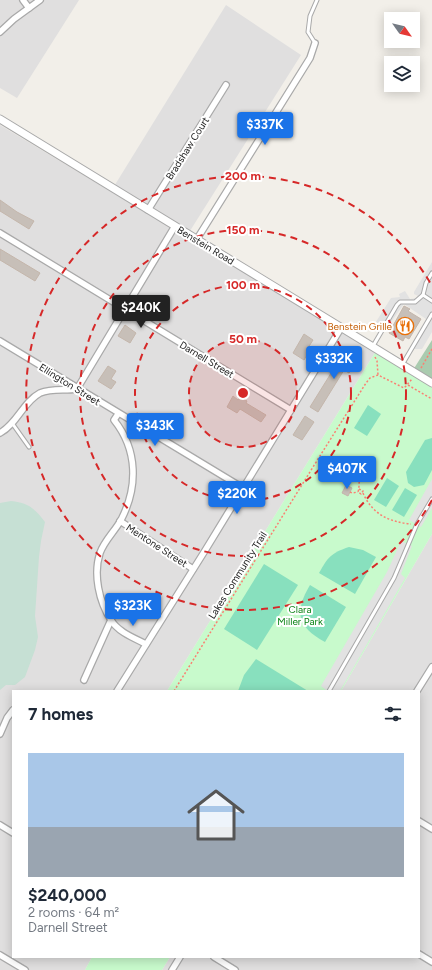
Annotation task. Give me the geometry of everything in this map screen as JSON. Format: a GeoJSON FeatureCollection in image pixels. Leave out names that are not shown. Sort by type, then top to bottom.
{"type":"FeatureCollection","features":[{"type":"Feature","properties":{"kind":"street"},"geometry":{"type":"LineString","coordinates":[[23,0],[29,8]]}},
{"type":"Feature","properties":{"kind":"street"},"geometry":{"type":"LineString","coordinates":[[1,32],[40,0]]}},
{"type":"Feature","properties":{"kind":"street"},"geometry":{"type":"LineString","coordinates":[[197,239],[310,58],[315,43]]}},
{"type":"Feature","properties":{"kind":"street","name":"Bradshaw Court"},"geometry":{"type":"LineString","coordinates":[[148,210],[226,86]]}},
{"type":"Feature","properties":{"kind":"street","name":"Benstein Road"},"geometry":{"type":"LineString","coordinates":[[0,119],[432,383]]}},
{"type":"Feature","properties":{"kind":"street"},"geometry":{"type":"LineString","coordinates":[[0,433],[12,423],[31,400],[40,393],[63,389],[77,389],[175,226]]}},
{"type":"Feature","properties":{"kind":"street","name":"Darnell Street"},"geometry":{"type":"LineString","coordinates":[[0,233],[291,410]]}},
{"type":"Feature","properties":{"kind":"street"},"geometry":{"type":"LineString","coordinates":[[118,690],[341,328]]}},
{"type":"Feature","properties":{"kind":"street","name":"Ellington Street"},"geometry":{"type":"LineString","coordinates":[[0,342],[243,488]]}},
{"type":"Feature","properties":{"kind":"street"},"geometry":{"type":"LineString","coordinates":[[118,414],[114,420],[119,426],[130,447],[134,466],[134,484],[128,506],[100,552],[97,565],[98,580],[101,599],[106,614],[114,625],[122,632],[146,644]]}},
{"type":"Feature","properties":{"kind":"street","name":"Mentone Street"},"geometry":{"type":"LineString","coordinates":[[120,521],[193,569]]}},
{"type":"Feature","properties":{"kind":"street"},"geometry":{"type":"LineString","coordinates":[[84,680],[111,620]]}},
{"type":"Feature","properties":{"kind":"street"},"geometry":{"type":"LineString","coordinates":[[418,690],[430,674],[432,666]]}},
{"type":"Feature","properties":{"kind":"street"},"geometry":{"type":"LineString","coordinates":[[1,732],[7,718],[12,711]]}},
{"type":"Feature","properties":{"kind":"street"},"geometry":{"type":"LineString","coordinates":[[420,822],[432,829]]}},
{"type":"Feature","properties":{"kind":"street"},"geometry":{"type":"LineString","coordinates":[[0,825],[12,832]]}},
{"type":"Feature","properties":{"kind":"street"},"geometry":{"type":"LineString","coordinates":[[0,955],[25,970]]}},
{"type":"Feature","properties":{"kind":"street"},"geometry":{"type":"LineString","coordinates":[[420,955],[432,962]]}},
{"type":"Feature","properties":{"kind":"street"},"geometry":{"type":"LineString","coordinates":[[172,970],[179,958]]}},
{"type":"Feature","properties":{"kind":"street"},"geometry":{"type":"LineString","coordinates":[[216,958],[235,970]]}},
{"type":"Feature","properties":{"kind":"lane"},"geometry":{"type":"LineString","coordinates":[[315,43],[308,32],[310,16],[317,0]]}},
{"type":"Feature","properties":{"kind":"lane"},"geometry":{"type":"LineString","coordinates":[[372,347],[397,305],[400,302],[415,302],[423,295],[426,283],[432,273]]}},
{"type":"Feature","properties":{"kind":"lane"},"geometry":{"type":"LineString","coordinates":[[423,295],[432,301]]}},
{"type":"Feature","properties":{"kind":"lane"},"geometry":{"type":"LineString","coordinates":[[402,365],[432,314]]}},
{"type":"Feature","properties":{"kind":"lane"},"geometry":{"type":"LineString","coordinates":[[12,423],[29,448]]}},
{"type":"Feature","properties":{"kind":"lane"},"geometry":{"type":"LineString","coordinates":[[330,690],[394,578],[417,524],[432,499]]}},
{"type":"Feature","properties":{"kind":"path"},"geometry":{"type":"LineString","coordinates":[[375,358],[377,361],[378,375],[404,388],[408,385],[432,349]]}},
{"type":"Feature","properties":{"kind":"path","name":"Lakes Community Trail"},"geometry":{"type":"LineString","coordinates":[[175,690],[362,389],[370,378],[378,375]]}},
{"type":"Feature","properties":{"kind":"path"},"geometry":{"type":"LineString","coordinates":[[408,385],[432,399]]}},
{"type":"Feature","properties":{"kind":"path"},"geometry":{"type":"LineString","coordinates":[[358,492],[358,483],[361,475]]}},
{"type":"Feature","properties":{"kind":"path"},"geometry":{"type":"LineString","coordinates":[[359,489],[362,490],[367,502],[376,512],[391,521],[417,524]]}},
{"type":"Feature","properties":{"kind":"path"},"geometry":{"type":"LineString","coordinates":[[350,492],[358,492],[360,494],[363,493]]}},
{"type":"Feature","properties":{"kind":"shaded area"},"geometry":{"type":"Polygon","coordinates":[[[0,0],[79,0],[17,98],[0,88],[0,0]]]}},
{"type":"Feature","properties":{"kind":"shaded area"},"geometry":{"type":"Polygon","coordinates":[[[226,5],[301,55],[188,234],[113,188],[226,5]]]}},
{"type":"Feature","properties":{"kind":"shaded area"},"geometry":{"type":"Polygon","coordinates":[[[0,125],[376,351],[168,690],[12,690],[12,958],[91,958],[85,970],[0,970],[0,125]]]}},
{"type":"Feature","properties":{"kind":"shaded area"},"geometry":{"type":"Polygon","coordinates":[[[432,262],[432,332],[422,349],[413,349],[423,330],[426,319],[404,304],[386,329],[380,325],[374,325],[391,298],[400,297],[399,294],[405,291],[410,299],[417,298],[418,296],[414,294],[414,292],[432,262]]]}},
{"type":"Feature","properties":{"kind":"shaded area"},"geometry":{"type":"Polygon","coordinates":[[[432,479],[432,508],[421,527],[409,520],[432,479]]]}},
{"type":"Feature","properties":{"kind":"shaded area"},"geometry":{"type":"Polygon","coordinates":[[[432,534],[432,970],[162,970],[169,958],[420,958],[420,690],[342,690],[432,534]]]}},
{"type":"Feature","properties":{"kind":"shaded area"},"geometry":{"type":"Polygon","coordinates":[[[401,541],[412,546],[401,574],[405,578],[341,690],[326,690],[321,686],[387,572],[401,541]]]}},
{"type":"Feature","properties":{"kind":"green space"},"geometry":{"type":"Polygon","coordinates":[[[432,340],[432,381],[413,370],[432,340]]]}},
{"type":"Feature","properties":{"kind":"green space","name":"Clara Miller Park"},"geometry":{"type":"Polygon","coordinates":[[[376,351],[432,385],[432,534],[342,690],[168,690],[376,351]]]}},
{"type":"Feature","properties":{"kind":"green space"},"geometry":{"type":"Polygon","coordinates":[[[368,405],[381,414],[367,436],[354,428],[368,405]]]}},
{"type":"Feature","properties":{"kind":"green space"},"geometry":{"type":"Polygon","coordinates":[[[432,438],[432,470],[424,485],[414,487],[408,483],[406,472],[425,440],[432,438]]]}},
{"type":"Feature","properties":{"kind":"green space"},"geometry":{"type":"Polygon","coordinates":[[[387,478],[399,486],[386,507],[374,500],[387,478]]]}},
{"type":"Feature","properties":{"kind":"green space"},"geometry":{"type":"Polygon","coordinates":[[[405,488],[417,495],[404,517],[392,510],[405,488]]]}},
{"type":"Feature","properties":{"kind":"green space"},"geometry":{"type":"Polygon","coordinates":[[[11,501],[22,503],[31,507],[45,522],[39,557],[35,616],[38,637],[35,650],[25,677],[15,685],[6,685],[0,690],[0,503],[11,501]]]}},
{"type":"Feature","properties":{"kind":"green space"},"geometry":{"type":"Polygon","coordinates":[[[349,547],[363,550],[376,557],[355,594],[319,573],[331,556],[338,551],[349,547]]]}},
{"type":"Feature","properties":{"kind":"green space"},"geometry":{"type":"Polygon","coordinates":[[[264,564],[298,585],[257,650],[224,629],[264,564]]]}},
{"type":"Feature","properties":{"kind":"green space"},"geometry":{"type":"Polygon","coordinates":[[[310,585],[346,607],[325,642],[309,631],[301,618],[300,611],[302,603],[310,585]]]}},
{"type":"Feature","properties":{"kind":"green space"},"geometry":{"type":"Polygon","coordinates":[[[256,659],[306,690],[238,690],[244,675],[256,659]]]}},
{"type":"Feature","properties":{"kind":"green space"},"geometry":{"type":"Polygon","coordinates":[[[91,958],[169,958],[162,970],[85,970],[91,958]]]}},
{"type":"Feature","properties":{"kind":"building"},"geometry":{"type":"Polygon","coordinates":[[[0,200],[17,212],[34,221],[29,229],[0,211],[0,200]]]}},
{"type":"Feature","properties":{"kind":"building"},"geometry":{"type":"Polygon","coordinates":[[[0,249],[40,273],[35,281],[0,260],[0,249]]]}},
{"type":"Feature","properties":{"kind":"building","name":"Benstein Grille"},"geometry":{"type":"Polygon","coordinates":[[[404,306],[410,309],[408,311],[421,319],[409,339],[405,337],[403,341],[389,333],[404,306]]]}},
{"type":"Feature","properties":{"kind":"building"},"geometry":{"type":"Polygon","coordinates":[[[125,325],[136,333],[130,343],[118,336],[125,325]]]}},
{"type":"Feature","properties":{"kind":"building"},"geometry":{"type":"Polygon","coordinates":[[[304,334],[313,340],[306,351],[308,353],[304,360],[293,353],[304,334]]]}},
{"type":"Feature","properties":{"kind":"building"},"geometry":{"type":"Polygon","coordinates":[[[345,351],[358,359],[349,373],[344,370],[318,412],[310,407],[333,370],[336,372],[343,360],[340,358],[345,351]]]}},
{"type":"Feature","properties":{"kind":"building"},"geometry":{"type":"Polygon","coordinates":[[[108,366],[116,371],[111,379],[116,382],[111,389],[98,381],[108,366]]]}},
{"type":"Feature","properties":{"kind":"building"},"geometry":{"type":"Polygon","coordinates":[[[233,396],[238,400],[240,397],[247,401],[246,403],[266,415],[261,422],[240,409],[237,413],[227,407],[233,396]]]}},
{"type":"Feature","properties":{"kind":"building"},"geometry":{"type":"Polygon","coordinates":[[[305,416],[314,422],[302,440],[293,435],[305,416]]]}},
{"type":"Feature","properties":{"kind":"building"},"geometry":{"type":"Polygon","coordinates":[[[367,461],[373,464],[366,478],[359,474],[367,461]]]}},
{"type":"Feature","properties":{"kind":"building"},"geometry":{"type":"Polygon","coordinates":[[[346,485],[352,488],[348,496],[342,493],[346,485]]]}},
{"type":"Feature","properties":{"kind":"place","name":"Benstein Grille"},"geometry":{"type":"Point","coordinates":[405,326]}}]}
